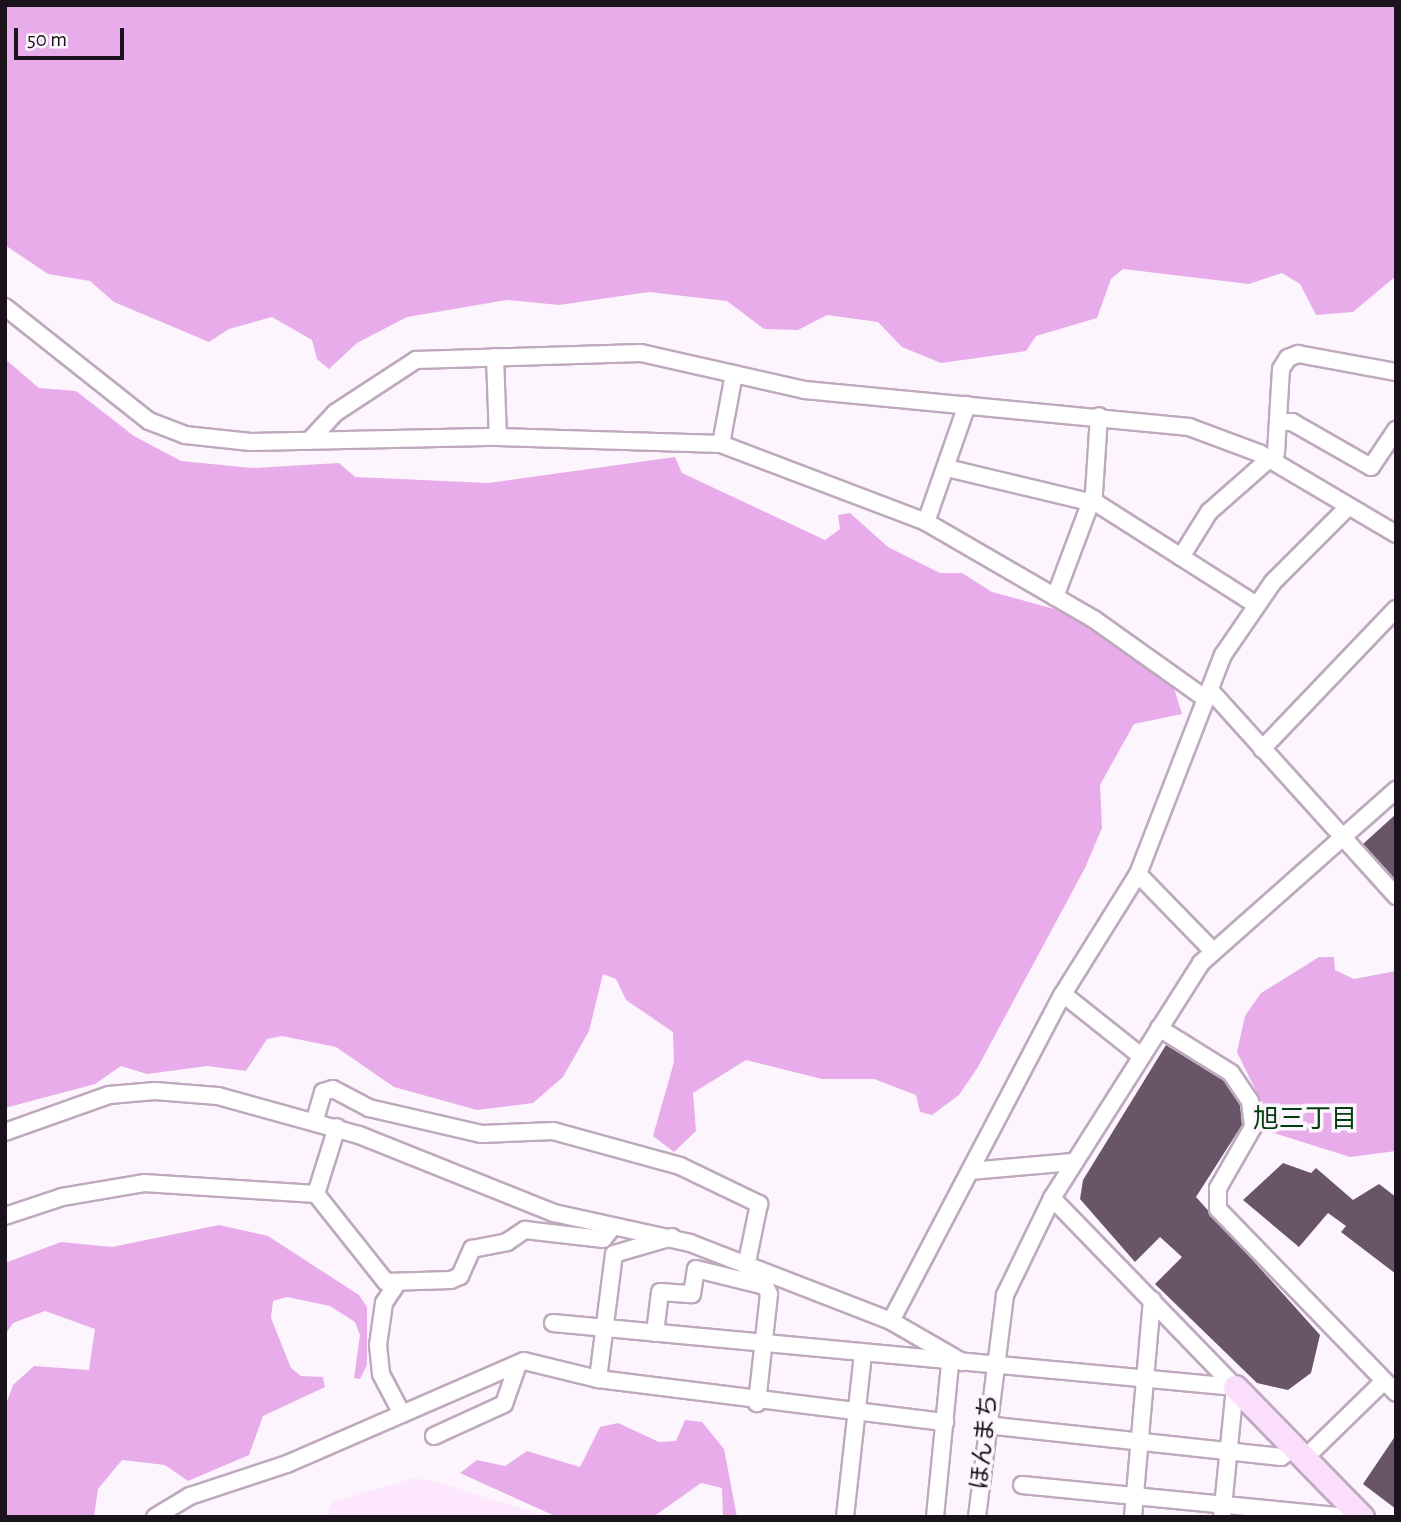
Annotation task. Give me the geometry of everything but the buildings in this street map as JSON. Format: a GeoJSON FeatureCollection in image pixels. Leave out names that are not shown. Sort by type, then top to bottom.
{"type":"FeatureCollection","features":[{"type":"Feature","properties":{"kind":"street"},"geometry":{"type":"LineString","coordinates":[[5,307],[165,429],[251,442],[498,437],[721,444],[926,522],[1055,597],[1208,695],[1262,749],[1396,896]]}},
{"type":"Feature","properties":{"kind":"street"},"geometry":{"type":"LineString","coordinates":[[309,441],[335,413],[403,366],[495,357],[641,353],[805,390],[1099,416],[1189,427],[1271,460],[1396,534]]}},
{"type":"Feature","properties":{"kind":"street"},"geometry":{"type":"LineString","coordinates":[[1181,556],[1209,512],[1271,460],[1280,422],[1281,369],[1288,358],[1298,354],[1396,372]]}},
{"type":"Feature","properties":{"kind":"street"},"geometry":{"type":"LineString","coordinates":[[495,357],[498,437]]}},
{"type":"Feature","properties":{"kind":"street"},"geometry":{"type":"LineString","coordinates":[[721,444],[734,374]]}},
{"type":"Feature","properties":{"kind":"street"},"geometry":{"type":"LineString","coordinates":[[926,522],[967,405]]}},
{"type":"Feature","properties":{"kind":"street"},"geometry":{"type":"LineString","coordinates":[[1055,597],[1092,502],[1099,416]]}},
{"type":"Feature","properties":{"kind":"street"},"geometry":{"type":"LineString","coordinates":[[1280,422],[1292,422],[1371,467],[1396,430]]}},
{"type":"Feature","properties":{"kind":"street"},"geometry":{"type":"LineString","coordinates":[[947,468],[1092,502],[1255,604]]}},
{"type":"Feature","properties":{"kind":"street"},"geometry":{"type":"LineString","coordinates":[[891,1321],[1063,994],[1138,874],[1208,695],[1255,604],[1349,506]]}},
{"type":"Feature","properties":{"kind":"street"},"geometry":{"type":"LineString","coordinates":[[1262,749],[1396,609]]}},
{"type":"Feature","properties":{"kind":"street","name":"ほんまち"},"geometry":{"type":"LineString","coordinates":[[977,1517],[993,1368],[1005,1295],[1052,1198],[1159,1028],[1213,951],[1396,790]]}},
{"type":"Feature","properties":{"kind":"street"},"geometry":{"type":"LineString","coordinates":[[1138,874],[1213,951]]}},
{"type":"Feature","properties":{"kind":"street"},"geometry":{"type":"LineString","coordinates":[[1063,994],[1141,1056]]}},
{"type":"Feature","properties":{"kind":"street"},"geometry":{"type":"LineString","coordinates":[[1159,1028],[1231,1073],[1250,1101],[1254,1128],[1218,1188],[1218,1209],[1396,1393]]}},
{"type":"Feature","properties":{"kind":"street"},"geometry":{"type":"LineString","coordinates":[[315,1121],[323,1092],[333,1089],[369,1108],[482,1133],[553,1131],[680,1166],[759,1203],[747,1267]]}},
{"type":"Feature","properties":{"kind":"street"},"geometry":{"type":"LineString","coordinates":[[5,1132],[78,1103],[155,1091],[218,1096],[337,1127],[554,1213],[612,1228],[672,1237],[891,1321],[956,1363]]}},
{"type":"Feature","properties":{"kind":"street"},"geometry":{"type":"LineString","coordinates":[[316,1194],[337,1127]]}},
{"type":"Feature","properties":{"kind":"street"},"geometry":{"type":"LineString","coordinates":[[970,1171],[1073,1162]]}},
{"type":"Feature","properties":{"kind":"street"},"geometry":{"type":"LineString","coordinates":[[5,1216],[62,1197],[144,1183],[316,1194],[386,1282],[451,1280],[460,1276],[472,1249],[506,1242],[524,1230],[603,1239],[612,1228]]}},
{"type":"Feature","properties":{"kind":"street"},"geometry":{"type":"LineString","coordinates":[[1052,1198],[1299,1453],[1355,1516]]}},
{"type":"Feature","properties":{"kind":"street"},"geometry":{"type":"LineString","coordinates":[[598,1379],[614,1254],[672,1237]]}},
{"type":"Feature","properties":{"kind":"street"},"geometry":{"type":"LineString","coordinates":[[655,1333],[660,1292],[692,1294],[696,1269],[705,1267],[765,1286],[764,1345],[757,1403]]}},
{"type":"Feature","properties":{"kind":"street"},"geometry":{"type":"LineString","coordinates":[[398,1282],[384,1303],[378,1345],[381,1374],[402,1414]]}},
{"type":"Feature","properties":{"kind":"street"},"geometry":{"type":"LineString","coordinates":[[1133,1517],[1152,1300]]}},
{"type":"Feature","properties":{"kind":"street"},"geometry":{"type":"LineString","coordinates":[[554,1323],[993,1368],[1235,1387]]}},
{"type":"Feature","properties":{"kind":"street"},"geometry":{"type":"LineString","coordinates":[[845,1517],[863,1354]]}},
{"type":"Feature","properties":{"kind":"street"},"geometry":{"type":"LineString","coordinates":[[155,1517],[190,1496],[287,1464],[534,1359],[598,1379],[757,1403],[945,1422]]}},
{"type":"Feature","properties":{"kind":"street"},"geometry":{"type":"LineString","coordinates":[[935,1517],[945,1422],[956,1363]]}},
{"type":"Feature","properties":{"kind":"street"},"geometry":{"type":"LineString","coordinates":[[434,1436],[504,1404],[518,1364]]}},
{"type":"Feature","properties":{"kind":"street"},"geometry":{"type":"LineString","coordinates":[[986,1424],[1281,1457],[1299,1453],[1383,1382]]}},
{"type":"Feature","properties":{"kind":"street"},"geometry":{"type":"LineString","coordinates":[[1222,1511],[1235,1387]]}},
{"type":"Feature","properties":{"kind":"street"},"geometry":{"type":"LineString","coordinates":[[1022,1485],[1135,1496],[1222,1511],[1355,1516]]}},
{"type":"Feature","properties":{"kind":"shaded area"},"geometry":{"type":"Polygon","coordinates":[[[5,5],[1396,5],[1396,276],[1353,312],[1316,315],[1300,284],[1282,273],[1249,284],[1123,269],[1111,279],[1097,318],[1036,336],[1026,351],[941,363],[902,347],[878,322],[827,315],[798,330],[764,329],[727,301],[649,292],[559,305],[507,300],[407,317],[357,343],[329,369],[317,359],[312,340],[272,317],[229,329],[209,342],[114,302],[90,281],[48,274],[5,245],[5,5]]]}},
{"type":"Feature","properties":{"kind":"shaded area"},"geometry":{"type":"Polygon","coordinates":[[[5,359],[39,388],[76,391],[134,436],[181,461],[252,468],[339,463],[355,477],[488,483],[675,457],[682,473],[825,540],[840,529],[838,515],[850,513],[888,547],[940,573],[962,573],[992,592],[1065,612],[1173,685],[1182,714],[1134,724],[1100,785],[1102,828],[1085,868],[978,1067],[959,1095],[932,1115],[920,1112],[916,1095],[874,1079],[822,1079],[746,1060],[693,1093],[696,1131],[674,1152],[653,1136],[674,1062],[673,1032],[626,1000],[616,979],[603,974],[589,1031],[563,1077],[533,1103],[477,1110],[394,1087],[336,1047],[282,1036],[267,1039],[246,1071],[207,1066],[147,1074],[121,1066],[95,1084],[5,1108],[5,359]]]}},
{"type":"Feature","properties":{"kind":"shaded area"},"geometry":{"type":"Polygon","coordinates":[[[1319,957],[1334,957],[1335,970],[1354,979],[1396,971],[1396,1151],[1350,1157],[1268,1131],[1260,1119],[1256,1091],[1237,1052],[1245,1016],[1261,993],[1319,957]]]}},
{"type":"Feature","properties":{"kind":"shaded area"},"geometry":{"type":"Polygon","coordinates":[[[219,1225],[268,1236],[359,1295],[367,1307],[367,1365],[360,1379],[354,1378],[360,1335],[355,1322],[330,1306],[287,1297],[273,1301],[271,1318],[291,1368],[301,1376],[323,1377],[325,1387],[263,1416],[249,1455],[188,1481],[165,1465],[122,1460],[98,1489],[94,1517],[5,1517],[5,1407],[13,1385],[34,1366],[89,1370],[95,1329],[45,1311],[13,1323],[5,1335],[5,1263],[61,1242],[112,1247],[219,1225]]]}},
{"type":"Feature","properties":{"kind":"shaded area"},"geometry":{"type":"Polygon","coordinates":[[[685,1420],[702,1422],[724,1449],[737,1517],[723,1517],[722,1488],[701,1483],[653,1517],[557,1517],[460,1473],[477,1460],[505,1466],[527,1451],[580,1467],[600,1427],[618,1423],[659,1442],[676,1441],[685,1420]]]}},
{"type":"Feature","properties":{"kind":"shaded area"},"geometry":{"type":"Polygon","coordinates":[[[413,1478],[442,1483],[547,1517],[326,1517],[331,1503],[413,1478]]]}},
{"type":"Feature","properties":{"kind":"district","name":"旭三丁目"},"geometry":{"type":"Point","coordinates":[1305,1120]}}]}
